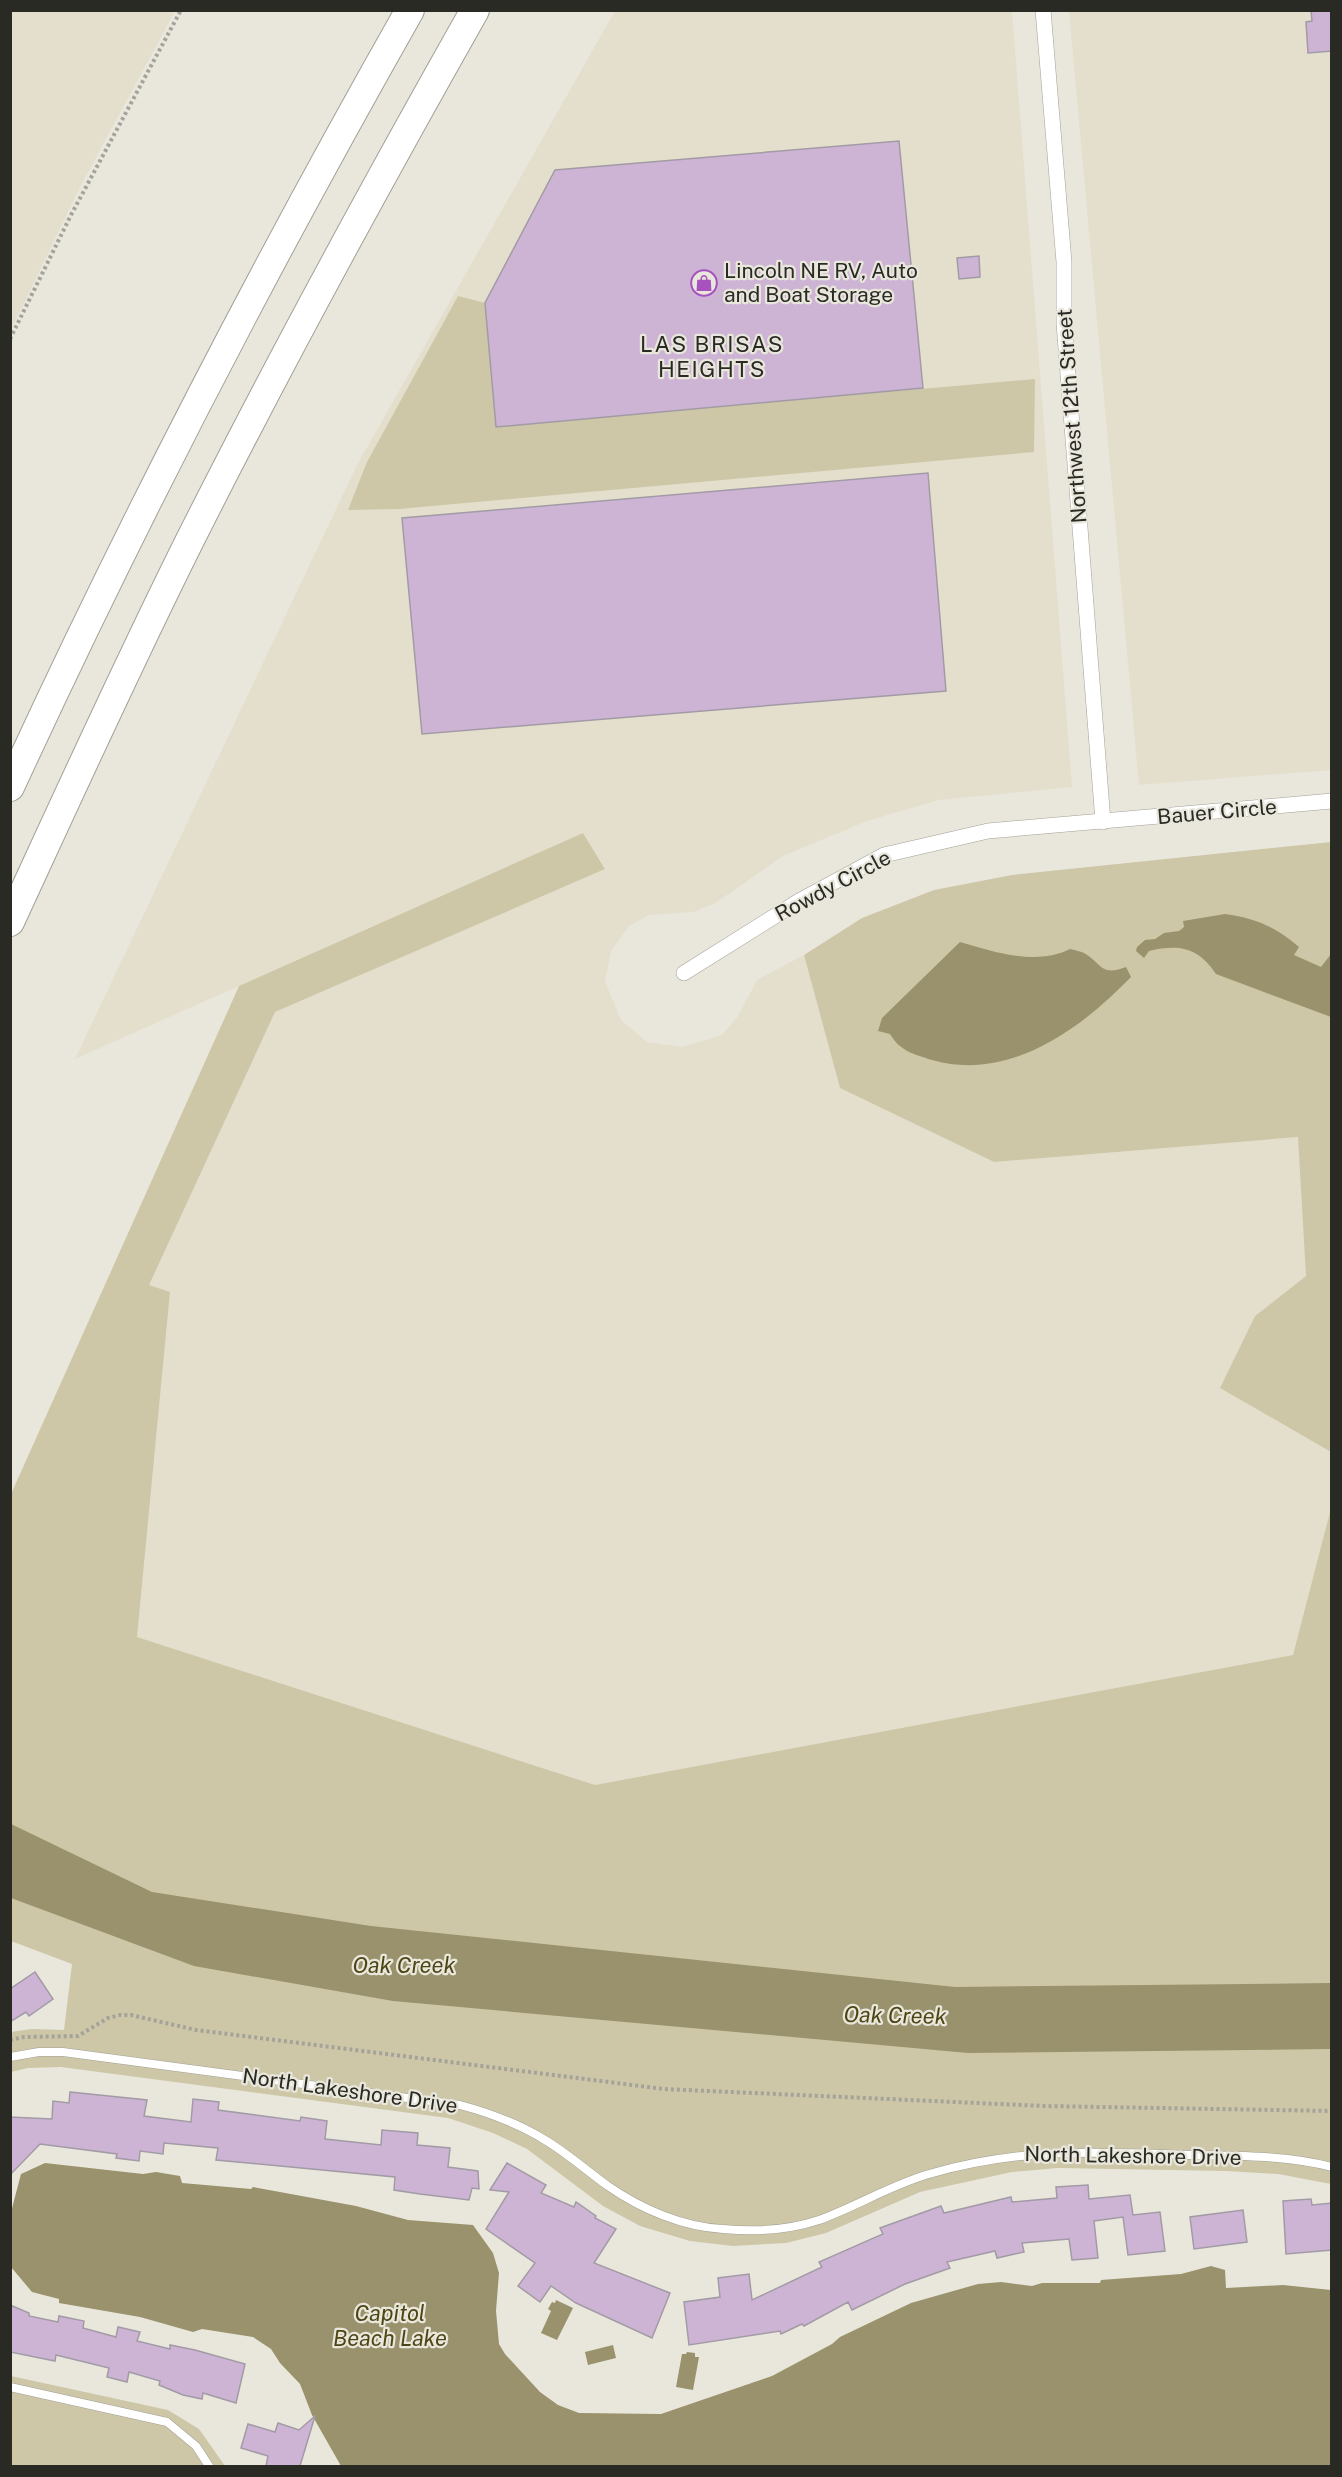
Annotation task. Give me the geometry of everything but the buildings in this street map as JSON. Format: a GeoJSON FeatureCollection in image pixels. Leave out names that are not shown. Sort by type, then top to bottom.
{"type":"FeatureCollection","features":[{"type":"Feature","properties":{"kind":"highway"},"geometry":{"type":"LineString","coordinates":[[10,787],[146,503],[235,329],[410,10]]}},
{"type":"Feature","properties":{"kind":"highway"},"geometry":{"type":"LineString","coordinates":[[10,922],[90,746],[195,531],[317,295],[475,10]]}},
{"type":"Feature","properties":{"kind":"street","name":"Northwest 12th Street"},"geometry":{"type":"LineString","coordinates":[[1043,10],[1064,262],[1064,323],[1103,822]]}},
{"type":"Feature","properties":{"kind":"street","name":"Bauer Circle"},"geometry":{"type":"LineString","coordinates":[[1103,822],[1332,801]]}},
{"type":"Feature","properties":{"kind":"street","name":"Rowdy Circle"},"geometry":{"type":"LineString","coordinates":[[684,973],[799,901],[884,855],[988,831],[1103,822]]}},
{"type":"Feature","properties":{"kind":"lane","name":"North Lakeshore Drive"},"geometry":{"type":"LineString","coordinates":[[10,2057],[39,2052],[63,2052],[460,2105],[514,2124],[546,2140],[635,2203],[660,2214],[721,2229],[757,2231],[816,2221],[911,2179],[972,2162],[1021,2154],[1064,2151],[1205,2155],[1280,2159],[1332,2167]]}},
{"type":"Feature","properties":{"kind":"lane"},"geometry":{"type":"LineString","coordinates":[[10,2387],[166,2422],[196,2446],[209,2466]]}},
{"type":"Feature","properties":{"kind":"path"},"geometry":{"type":"LineString","coordinates":[[10,339],[71,215],[181,10]]}},
{"type":"Feature","properties":{"kind":"path"},"geometry":{"type":"LineString","coordinates":[[10,2040],[24,2037],[78,2036],[108,2018],[131,2015],[196,2030],[664,2090],[1044,2106],[1332,2111]]}},
{"type":"Feature","properties":{"kind":"shaded area"},"geometry":{"type":"Polygon","coordinates":[[[11,10],[175,11],[80,187],[11,330],[11,10]]]}},
{"type":"Feature","properties":{"kind":"shaded area"},"geometry":{"type":"Polygon","coordinates":[[[615,11],[1012,11],[1072,787],[939,800],[867,821],[783,856],[717,902],[694,912],[649,915],[629,926],[611,951],[605,982],[621,1020],[647,1042],[683,1047],[722,1035],[738,1016],[757,980],[804,955],[840,1088],[994,1162],[1299,1137],[1306,1276],[1255,1316],[1220,1388],[1331,1452],[1331,1508],[1293,1655],[595,1785],[137,1637],[170,1292],[148,1285],[275,1012],[605,868],[583,833],[75,1059],[357,465],[615,11]]]}},
{"type":"Feature","properties":{"kind":"shaded area"},"geometry":{"type":"Polygon","coordinates":[[[1069,11],[1331,11],[1331,770],[1139,785],[1069,11]]]}},
{"type":"Feature","properties":{"kind":"shaded area"},"geometry":{"type":"Polygon","coordinates":[[[458,296],[485,303],[497,426],[1035,379],[1034,452],[399,509],[348,510],[367,462],[458,296]]]}},
{"type":"Feature","properties":{"kind":"shaded area"},"geometry":{"type":"Polygon","coordinates":[[[583,833],[605,869],[275,1012],[149,1285],[170,1292],[137,1637],[595,1785],[1293,1655],[1331,1508],[1331,2184],[1278,2174],[1226,2171],[1057,2168],[1012,2172],[920,2192],[826,2233],[786,2243],[733,2246],[690,2241],[640,2226],[603,2206],[527,2149],[493,2133],[448,2118],[61,2067],[28,2068],[11,2072],[11,2032],[31,2029],[64,2030],[72,1964],[11,1941],[11,1494],[239,986],[583,833]]]}},
{"type":"Feature","properties":{"kind":"shaded area"},"geometry":{"type":"Polygon","coordinates":[[[1331,842],[1331,1452],[1220,1388],[1255,1316],[1306,1276],[1298,1137],[994,1162],[840,1088],[804,955],[862,918],[934,890],[1012,875],[1331,842]]]}},
{"type":"Feature","properties":{"kind":"shaded area"},"geometry":{"type":"Polygon","coordinates":[[[11,2376],[168,2410],[199,2429],[225,2466],[11,2466],[11,2376]]]}},
{"type":"Feature","properties":{"kind":"water"},"geometry":{"type":"Polygon","coordinates":[[[1225,914],[1256,921],[1273,929],[1299,947],[1294,955],[1321,967],[1331,954],[1331,1017],[1216,974],[1202,958],[1187,950],[1170,948],[1149,951],[1144,958],[1136,951],[1145,940],[1155,939],[1164,933],[1179,931],[1184,927],[1183,921],[1225,914]]]}},
{"type":"Feature","properties":{"kind":"water"},"geometry":{"type":"Polygon","coordinates":[[[960,942],[1001,953],[1029,957],[1057,954],[1070,949],[1084,953],[1106,970],[1126,967],[1131,977],[1089,1015],[1041,1047],[988,1064],[960,1065],[932,1060],[908,1051],[890,1034],[878,1031],[882,1018],[960,942]]]}},
{"type":"Feature","properties":{"kind":"water","name":"Oak Creek"},"geometry":{"type":"Polygon","coordinates":[[[11,1824],[152,1892],[371,1926],[955,1987],[1331,1983],[1331,2049],[968,2053],[393,2001],[194,1966],[11,1898],[11,1824]]]}},
{"type":"Feature","properties":{"kind":"water","name":"Capitol Beach Lake"},"geometry":{"type":"Polygon","coordinates":[[[45,2163],[143,2174],[156,2172],[180,2176],[182,2183],[251,2189],[253,2187],[356,2206],[408,2220],[473,2225],[493,2253],[499,2273],[496,2311],[499,2344],[505,2354],[540,2392],[558,2405],[579,2413],[661,2414],[772,2376],[832,2344],[840,2337],[911,2303],[978,2284],[1001,2282],[1032,2286],[1042,2283],[1100,2283],[1101,2280],[1181,2274],[1211,2266],[1225,2270],[1226,2288],[1283,2285],[1331,2290],[1331,2466],[341,2466],[312,2415],[300,2384],[280,2363],[271,2349],[253,2337],[202,2329],[193,2332],[140,2317],[59,2303],[59,2299],[32,2292],[11,2267],[11,2212],[21,2174],[45,2163]]]}},
{"type":"Feature","properties":{"kind":"water"},"geometry":{"type":"Polygon","coordinates":[[[556,2300],[573,2308],[557,2340],[541,2333],[551,2311],[548,2309],[556,2300]]]}},
{"type":"Feature","properties":{"kind":"water"},"geometry":{"type":"Polygon","coordinates":[[[613,2345],[616,2358],[588,2365],[585,2352],[613,2345]]]}},
{"type":"Feature","properties":{"kind":"water"},"geometry":{"type":"Polygon","coordinates":[[[695,2353],[695,2357],[699,2357],[693,2390],[676,2387],[682,2354],[695,2353]]]}},
{"type":"Feature","properties":{"kind":"place","name":"Lincoln NE RV, Auto and Boat Storage"},"geometry":{"type":"Point","coordinates":[704,283]}},
{"type":"Feature","properties":{"kind":"district","name":"LAS BRISAS HEIGHTS"},"geometry":{"type":"Point","coordinates":[712,356]}}]}
